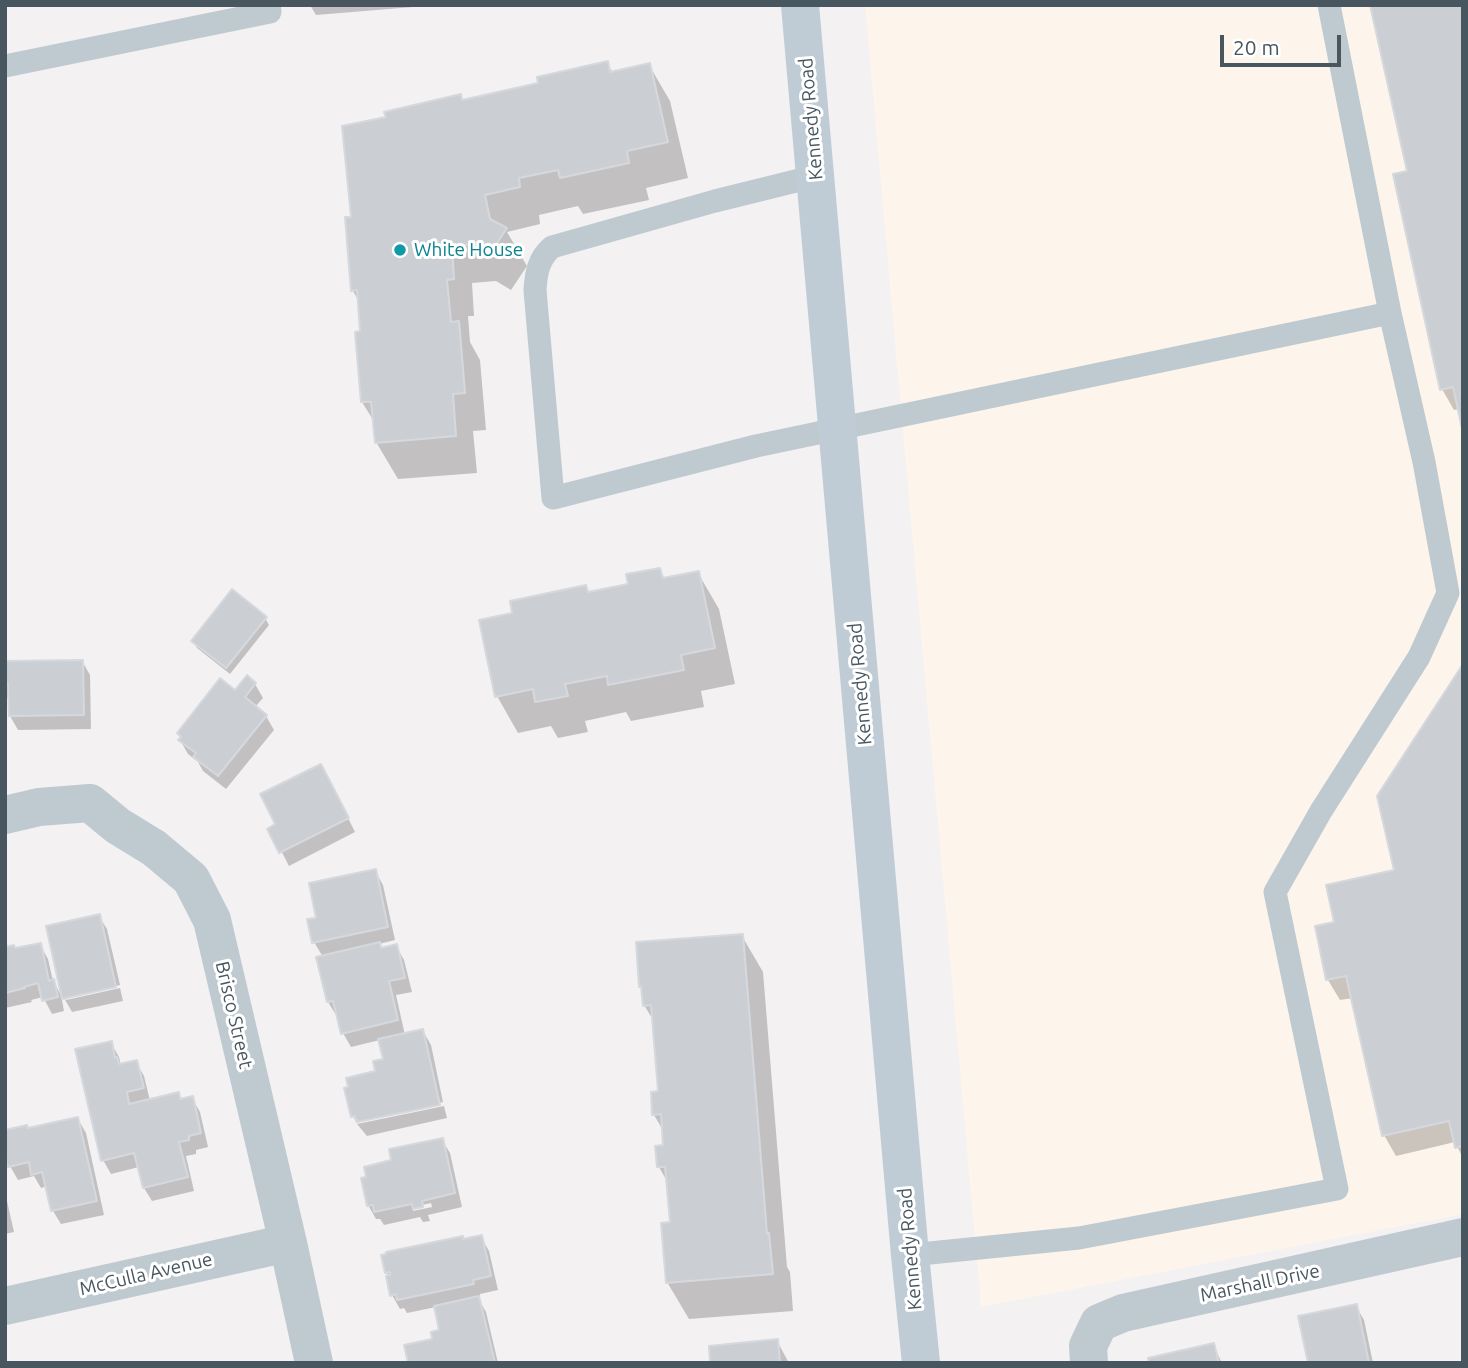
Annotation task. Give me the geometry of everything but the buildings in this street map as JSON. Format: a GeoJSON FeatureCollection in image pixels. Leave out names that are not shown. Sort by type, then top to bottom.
{"type":"FeatureCollection","features":[{"type":"Feature","properties":{"kind":"main road","name":"Kennedy Road"},"geometry":{"type":"LineString","coordinates":[[800,5],[921,1363]]}},
{"type":"Feature","properties":{"kind":"street","name":"Brisco Street"},"geometry":{"type":"LineString","coordinates":[[5,815],[39,807],[90,803],[118,826],[154,848],[191,879],[212,920],[314,1363]]}},
{"type":"Feature","properties":{"kind":"street","name":"Marshall Drive"},"geometry":{"type":"LineString","coordinates":[[1088,1363],[1088,1346],[1099,1323],[1124,1313],[1463,1237]]}},
{"type":"Feature","properties":{"kind":"street","name":"McCulla Avenue"},"geometry":{"type":"LineString","coordinates":[[5,1306],[288,1243]]}},
{"type":"Feature","properties":{"kind":"lane"},"geometry":{"type":"LineString","coordinates":[[5,66],[270,12],[269,5]]}},
{"type":"Feature","properties":{"kind":"lane"},"geometry":{"type":"LineString","coordinates":[[910,1255],[1079,1237],[1337,1189],[1275,892],[1321,811],[1419,657],[1448,593],[1424,462],[1390,313],[1329,5]]}},
{"type":"Feature","properties":{"kind":"lane"},"geometry":{"type":"LineString","coordinates":[[816,176],[552,247],[544,253],[535,290],[553,498],[756,446],[1390,313]]}},
{"type":"Feature","properties":{"kind":"shaded area"},"geometry":{"type":"Polygon","coordinates":[[[865,5],[1463,5],[1463,1214],[981,1307],[865,5]]]}},
{"type":"Feature","properties":{"kind":"place","name":"White House"},"geometry":{"type":"Point","coordinates":[400,250]}}]}
